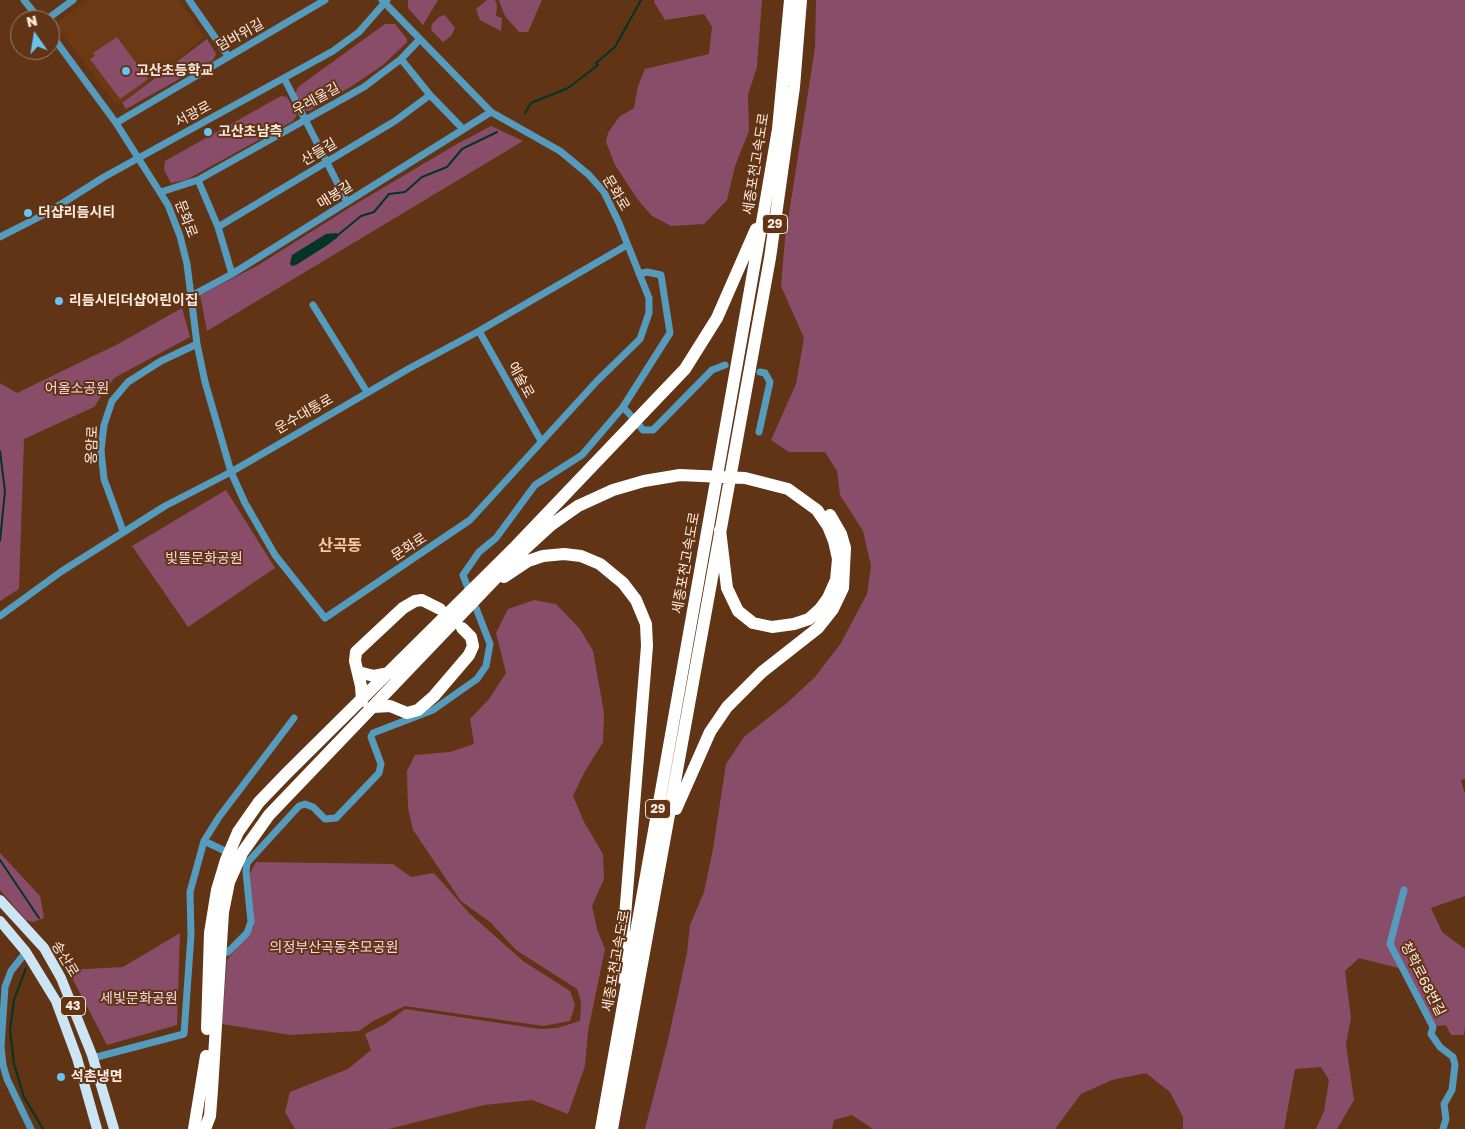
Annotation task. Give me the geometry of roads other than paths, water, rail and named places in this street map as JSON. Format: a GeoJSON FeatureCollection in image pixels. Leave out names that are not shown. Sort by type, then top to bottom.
{"type":"FeatureCollection","features":[{"type":"Feature","properties":{"kind":"highway","name":"세종포천고속도로"},"geometry":{"type":"LineString","coordinates":[[601,1129],[729,444],[778,130],[790,0]]}},
{"type":"Feature","properties":{"kind":"highway","name":"세종포천고속도로"},"geometry":{"type":"LineString","coordinates":[[729,444],[771,248],[794,87],[800,0]]}},
{"type":"Feature","properties":{"kind":"highway"},"geometry":{"type":"LineString","coordinates":[[399,710],[392,700],[391,680],[685,368],[717,318],[764,211]]}},
{"type":"Feature","properties":{"kind":"highway"},"geometry":{"type":"LineString","coordinates":[[516,546],[566,506],[595,491],[631,478],[669,471],[702,468],[755,472],[791,484],[809,494],[835,520],[845,548],[846,570],[843,588],[833,609],[818,628],[762,672],[727,707],[710,732],[668,827]]}},
{"type":"Feature","properties":{"kind":"highway"},"geometry":{"type":"LineString","coordinates":[[194,1129],[206,1061],[210,933],[217,890],[226,860],[238,832],[259,802],[367,704],[551,525],[578,506],[613,490],[644,481],[680,475],[745,478],[788,489],[810,505],[828,526],[838,559],[836,580],[828,598],[809,619],[794,624],[772,627],[753,623],[738,611],[727,588],[720,530]]}},
{"type":"Feature","properties":{"kind":"highway","name":"세종포천고속도로"},"geometry":{"type":"LineString","coordinates":[[612,1129],[668,827],[720,530],[721,489]]}},
{"type":"Feature","properties":{"kind":"highway"},"geometry":{"type":"LineString","coordinates":[[480,595],[510,572],[536,559],[564,554],[581,556],[600,564],[623,583],[636,600],[646,624],[647,646],[623,941],[621,1021]]}},
{"type":"Feature","properties":{"kind":"highway"},"geometry":{"type":"LineString","coordinates":[[367,704],[355,661],[356,652],[403,608],[415,600],[422,600],[440,609]]}},
{"type":"Feature","properties":{"kind":"highway"},"geometry":{"type":"LineString","coordinates":[[367,704],[390,706],[407,713],[418,710],[460,667],[469,655],[473,646],[471,637],[462,628]]}},
{"type":"Feature","properties":{"kind":"highway"},"geometry":{"type":"LineString","coordinates":[[358,672],[391,680]]}},
{"type":"Feature","properties":{"kind":"highway"},"geometry":{"type":"LineString","coordinates":[[205,1129],[210,1116],[223,912],[229,882],[242,853],[269,814],[367,704]]}},
{"type":"Feature","properties":{"kind":"main road","name":"송산로"},"geometry":{"type":"LineString","coordinates":[[0,900],[44,948],[61,978],[93,1058],[114,1129]]}},
{"type":"Feature","properties":{"kind":"main road","name":"송산로"},"geometry":{"type":"LineString","coordinates":[[0,921],[26,952],[56,1000],[77,1058],[97,1129]]}},
{"type":"Feature","properties":{"kind":"street"},"geometry":{"type":"LineString","coordinates":[[24,0],[32,10]]}},
{"type":"Feature","properties":{"kind":"street"},"geometry":{"type":"LineString","coordinates":[[60,10],[74,0]]}},
{"type":"Feature","properties":{"kind":"street"},"geometry":{"type":"LineString","coordinates":[[189,0],[228,56]]}},
{"type":"Feature","properties":{"kind":"street","name":"덤바위길"},"geometry":{"type":"LineString","coordinates":[[116,123],[325,0]]}},
{"type":"Feature","properties":{"kind":"street","name":"문화로"},"geometry":{"type":"LineString","coordinates":[[60,47],[140,157],[161,192],[180,236],[187,264],[197,344],[205,382],[231,472],[245,503],[275,555],[325,618],[470,520],[597,381],[640,339],[649,313],[649,298],[604,192],[589,175],[560,151],[491,112],[385,1]]}},
{"type":"Feature","properties":{"kind":"street","name":"서광로"},"geometry":{"type":"LineString","coordinates":[[0,237],[47,213],[140,157],[333,51],[359,32],[385,1]]}},
{"type":"Feature","properties":{"kind":"street","name":"우레울길"},"geometry":{"type":"LineString","coordinates":[[161,192],[198,180],[364,87],[401,59],[420,38]]}},
{"type":"Feature","properties":{"kind":"street"},"geometry":{"type":"LineString","coordinates":[[401,59],[430,95],[463,130]]}},
{"type":"Feature","properties":{"kind":"street"},"geometry":{"type":"LineString","coordinates":[[284,78],[347,202]]}},
{"type":"Feature","properties":{"kind":"street","name":"산들길"},"geometry":{"type":"LineString","coordinates":[[218,226],[395,121],[430,95]]}},
{"type":"Feature","properties":{"kind":"street","name":"매봉길"},"geometry":{"type":"LineString","coordinates":[[191,296],[232,274],[491,112]]}},
{"type":"Feature","properties":{"kind":"street"},"geometry":{"type":"LineString","coordinates":[[198,180],[218,226],[232,274]]}},
{"type":"Feature","properties":{"kind":"street","name":"운수대통로"},"geometry":{"type":"LineString","coordinates":[[0,616],[123,531],[165,506],[231,472],[367,392],[479,331],[627,245]]}},
{"type":"Feature","properties":{"kind":"street"},"geometry":{"type":"LineString","coordinates":[[468,588],[463,576],[479,552],[496,538],[535,485],[582,455],[622,407],[670,333],[661,275],[647,272],[639,274]]}},
{"type":"Feature","properties":{"kind":"street"},"geometry":{"type":"LineString","coordinates":[[313,305],[367,392]]}},
{"type":"Feature","properties":{"kind":"street","name":"예술로"},"geometry":{"type":"LineString","coordinates":[[479,331],[541,441]]}},
{"type":"Feature","properties":{"kind":"street","name":"옹암로"},"geometry":{"type":"LineString","coordinates":[[123,531],[104,479],[101,450],[104,425],[112,401],[128,382],[161,361],[197,344]]}},
{"type":"Feature","properties":{"kind":"street"},"geometry":{"type":"LineString","coordinates":[[639,425],[644,430],[653,430],[712,370],[726,365]]}},
{"type":"Feature","properties":{"kind":"street"},"geometry":{"type":"LineString","coordinates":[[759,432],[770,382],[765,373],[760,372]]}},
{"type":"Feature","properties":{"kind":"street"},"geometry":{"type":"LineString","coordinates":[[622,407],[633,418]]}},
{"type":"Feature","properties":{"kind":"street"},"geometry":{"type":"LineString","coordinates":[[228,952],[247,933],[250,922],[245,862],[299,806],[305,804],[313,807],[325,819],[336,818],[379,773],[381,764],[371,737],[373,733],[433,710],[477,679],[486,666],[490,644],[476,608]]}},
{"type":"Feature","properties":{"kind":"street"},"geometry":{"type":"LineString","coordinates":[[93,1058],[184,1034],[191,935],[190,892],[204,841],[219,817],[294,718]]}},
{"type":"Feature","properties":{"kind":"street"},"geometry":{"type":"LineString","coordinates":[[204,841],[225,851]]}},
{"type":"Feature","properties":{"kind":"street","name":"청학로68번길"},"geometry":{"type":"LineString","coordinates":[[1404,890],[1390,944],[1433,1027],[1431,1034],[1440,1047],[1453,1057],[1456,1065],[1452,1090],[1444,1104],[1446,1119],[1443,1129]]}},
{"type":"Feature","properties":{"kind":"street"},"geometry":{"type":"LineString","coordinates":[[26,952],[11,971],[5,987],[1,1046],[7,1079],[31,1129]]}},
{"type":"Feature","properties":{"kind":"water"},"geometry":{"type":"Polygon","coordinates":[[[337,233],[338,237],[326,246],[296,265],[292,266],[290,264],[292,255],[326,234],[337,233]]]}},
{"type":"Feature","properties":{"kind":"waterway"},"geometry":{"type":"LineString","coordinates":[[525,113],[531,103],[568,88],[598,65],[596,63],[615,47],[641,0]]}},
{"type":"Feature","properties":{"kind":"waterway"},"geometry":{"type":"LineString","coordinates":[[338,235],[361,216],[374,212],[389,194],[405,192],[422,177],[447,167],[462,149],[497,132]]}},
{"type":"Feature","properties":{"kind":"waterway"},"geometry":{"type":"LineString","coordinates":[[0,451],[5,491],[0,541]]}},
{"type":"Feature","properties":{"kind":"waterway"},"geometry":{"type":"LineString","coordinates":[[0,860],[39,918]]}},
{"type":"Feature","properties":{"kind":"waterway"},"geometry":{"type":"LineString","coordinates":[[26,968],[14,1000],[10,1030],[14,1064],[24,1097],[43,1129]]}},
{"type":"Feature","properties":{"kind":"place","name":"고산초등학교"},"geometry":{"type":"Point","coordinates":[126,71]}},
{"type":"Feature","properties":{"kind":"place","name":"고산초남측"},"geometry":{"type":"Point","coordinates":[208,132]}},
{"type":"Feature","properties":{"kind":"place","name":"더샵리듬시티"},"geometry":{"type":"Point","coordinates":[28,213]}},
{"type":"Feature","properties":{"kind":"place","name":"리듬시티더샵어린이집"},"geometry":{"type":"Point","coordinates":[59,301]}},
{"type":"Feature","properties":{"kind":"place","name":"석촌냉면"},"geometry":{"type":"Point","coordinates":[61,1077]}},
{"type":"Feature","properties":{"kind":"district","name":"산곡동"},"geometry":{"type":"Point","coordinates":[340,546]}},
{"type":"Feature","properties":{"kind":"park label","name":"어울소공원"},"geometry":{"type":"Point","coordinates":[77,389]}},
{"type":"Feature","properties":{"kind":"park label","name":"빛뜰문화공원"},"geometry":{"type":"Point","coordinates":[204,559]}},
{"type":"Feature","properties":{"kind":"park label","name":"의정부산곡동추모공원"},"geometry":{"type":"Point","coordinates":[334,948]}},
{"type":"Feature","properties":{"kind":"park label","name":"세빛문화공원"},"geometry":{"type":"Point","coordinates":[139,999]}}]}
